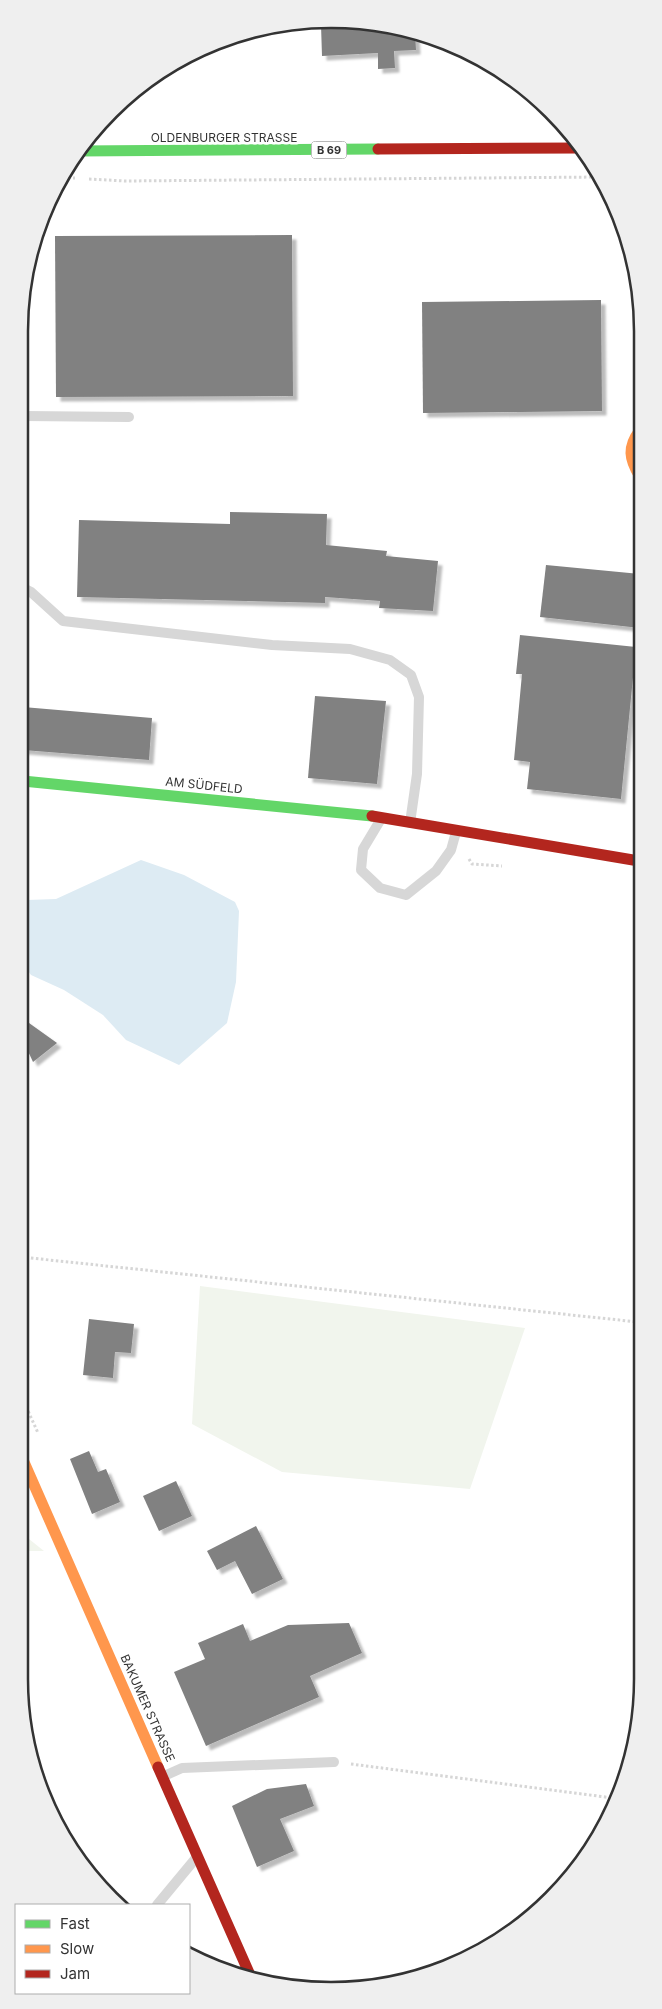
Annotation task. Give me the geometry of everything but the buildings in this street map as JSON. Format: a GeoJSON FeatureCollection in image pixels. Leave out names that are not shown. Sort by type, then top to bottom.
{"type":"FeatureCollection","features":[{"type":"Feature","properties":{"kind":"street","name":"OLDENBURGER STRASSE"},"geometry":{"type":"LineString","coordinates":[[87,151],[573,148]]}},
{"type":"Feature","properties":{"kind":"street"},"geometry":{"type":"LineString","coordinates":[[634,437],[631,441],[629,453],[634,463]]}},
{"type":"Feature","properties":{"kind":"street","name":"AM SÜDFELD"},"geometry":{"type":"LineString","coordinates":[[28,782],[382,818],[634,859]]}},
{"type":"Feature","properties":{"kind":"street","name":"BAKUMER STRASSE"},"geometry":{"type":"LineString","coordinates":[[28,1479],[163,1776],[248,1970]]}},
{"type":"Feature","properties":{"kind":"lane"},"geometry":{"type":"LineString","coordinates":[[28,416],[129,417]]}},
{"type":"Feature","properties":{"kind":"lane"},"geometry":{"type":"LineString","coordinates":[[28,591],[63,621],[272,645],[350,648],[390,660],[411,675],[419,697],[417,774],[410,824]]}},
{"type":"Feature","properties":{"kind":"lane"},"geometry":{"type":"LineString","coordinates":[[382,818],[363,849],[361,870],[380,888],[406,895],[436,872],[451,850],[456,831]]}},
{"type":"Feature","properties":{"kind":"lane"},"geometry":{"type":"LineString","coordinates":[[163,1776],[182,1768],[334,1762]]}},
{"type":"Feature","properties":{"kind":"lane"},"geometry":{"type":"LineString","coordinates":[[158,1904],[198,1856]]}},
{"type":"Feature","properties":{"kind":"path"},"geometry":{"type":"LineString","coordinates":[[69,178],[134,180],[593,177]]}},
{"type":"Feature","properties":{"kind":"path"},"geometry":{"type":"LineString","coordinates":[[28,1259],[634,1322]]}},
{"type":"Feature","properties":{"kind":"path"},"geometry":{"type":"LineString","coordinates":[[334,1762],[609,1798]]}},
{"type":"Feature","properties":{"kind":"shaded area"},"geometry":{"type":"Polygon","coordinates":[[[141,860],[184,875],[235,902],[239,911],[236,982],[227,1023],[179,1065],[126,1040],[103,1015],[64,990],[31,975],[28,971],[28,900],[56,899],[141,860]]]}},
{"type":"Feature","properties":{"kind":"shaded area"},"geometry":{"type":"Polygon","coordinates":[[[200,1286],[525,1328],[470,1489],[282,1472],[192,1424],[200,1286]]]}},
{"type":"Feature","properties":{"kind":"shaded area"},"geometry":{"type":"Polygon","coordinates":[[[28,1538],[44,1551],[28,1551],[28,1538]]]}},
{"type":"Feature","properties":{"kind":"traffic: fast"},"geometry":{"type":"LineString","coordinates":[[87,151],[378,149]]}},
{"type":"Feature","properties":{"kind":"traffic: fast"},"geometry":{"type":"LineString","coordinates":[[28,782],[372,816]]}},
{"type":"Feature","properties":{"kind":"traffic: slow"},"geometry":{"type":"LineString","coordinates":[[634,440],[631,448],[634,464]]}},
{"type":"Feature","properties":{"kind":"traffic: slow"},"geometry":{"type":"LineString","coordinates":[[28,1471],[158,1767]]}},
{"type":"Feature","properties":{"kind":"traffic: jam"},"geometry":{"type":"LineString","coordinates":[[378,149],[573,148]]}},
{"type":"Feature","properties":{"kind":"traffic: jam"},"geometry":{"type":"LineString","coordinates":[[372,816],[634,860]]}},
{"type":"Feature","properties":{"kind":"traffic: jam"},"geometry":{"type":"LineString","coordinates":[[158,1767],[248,1970]]}}]}
